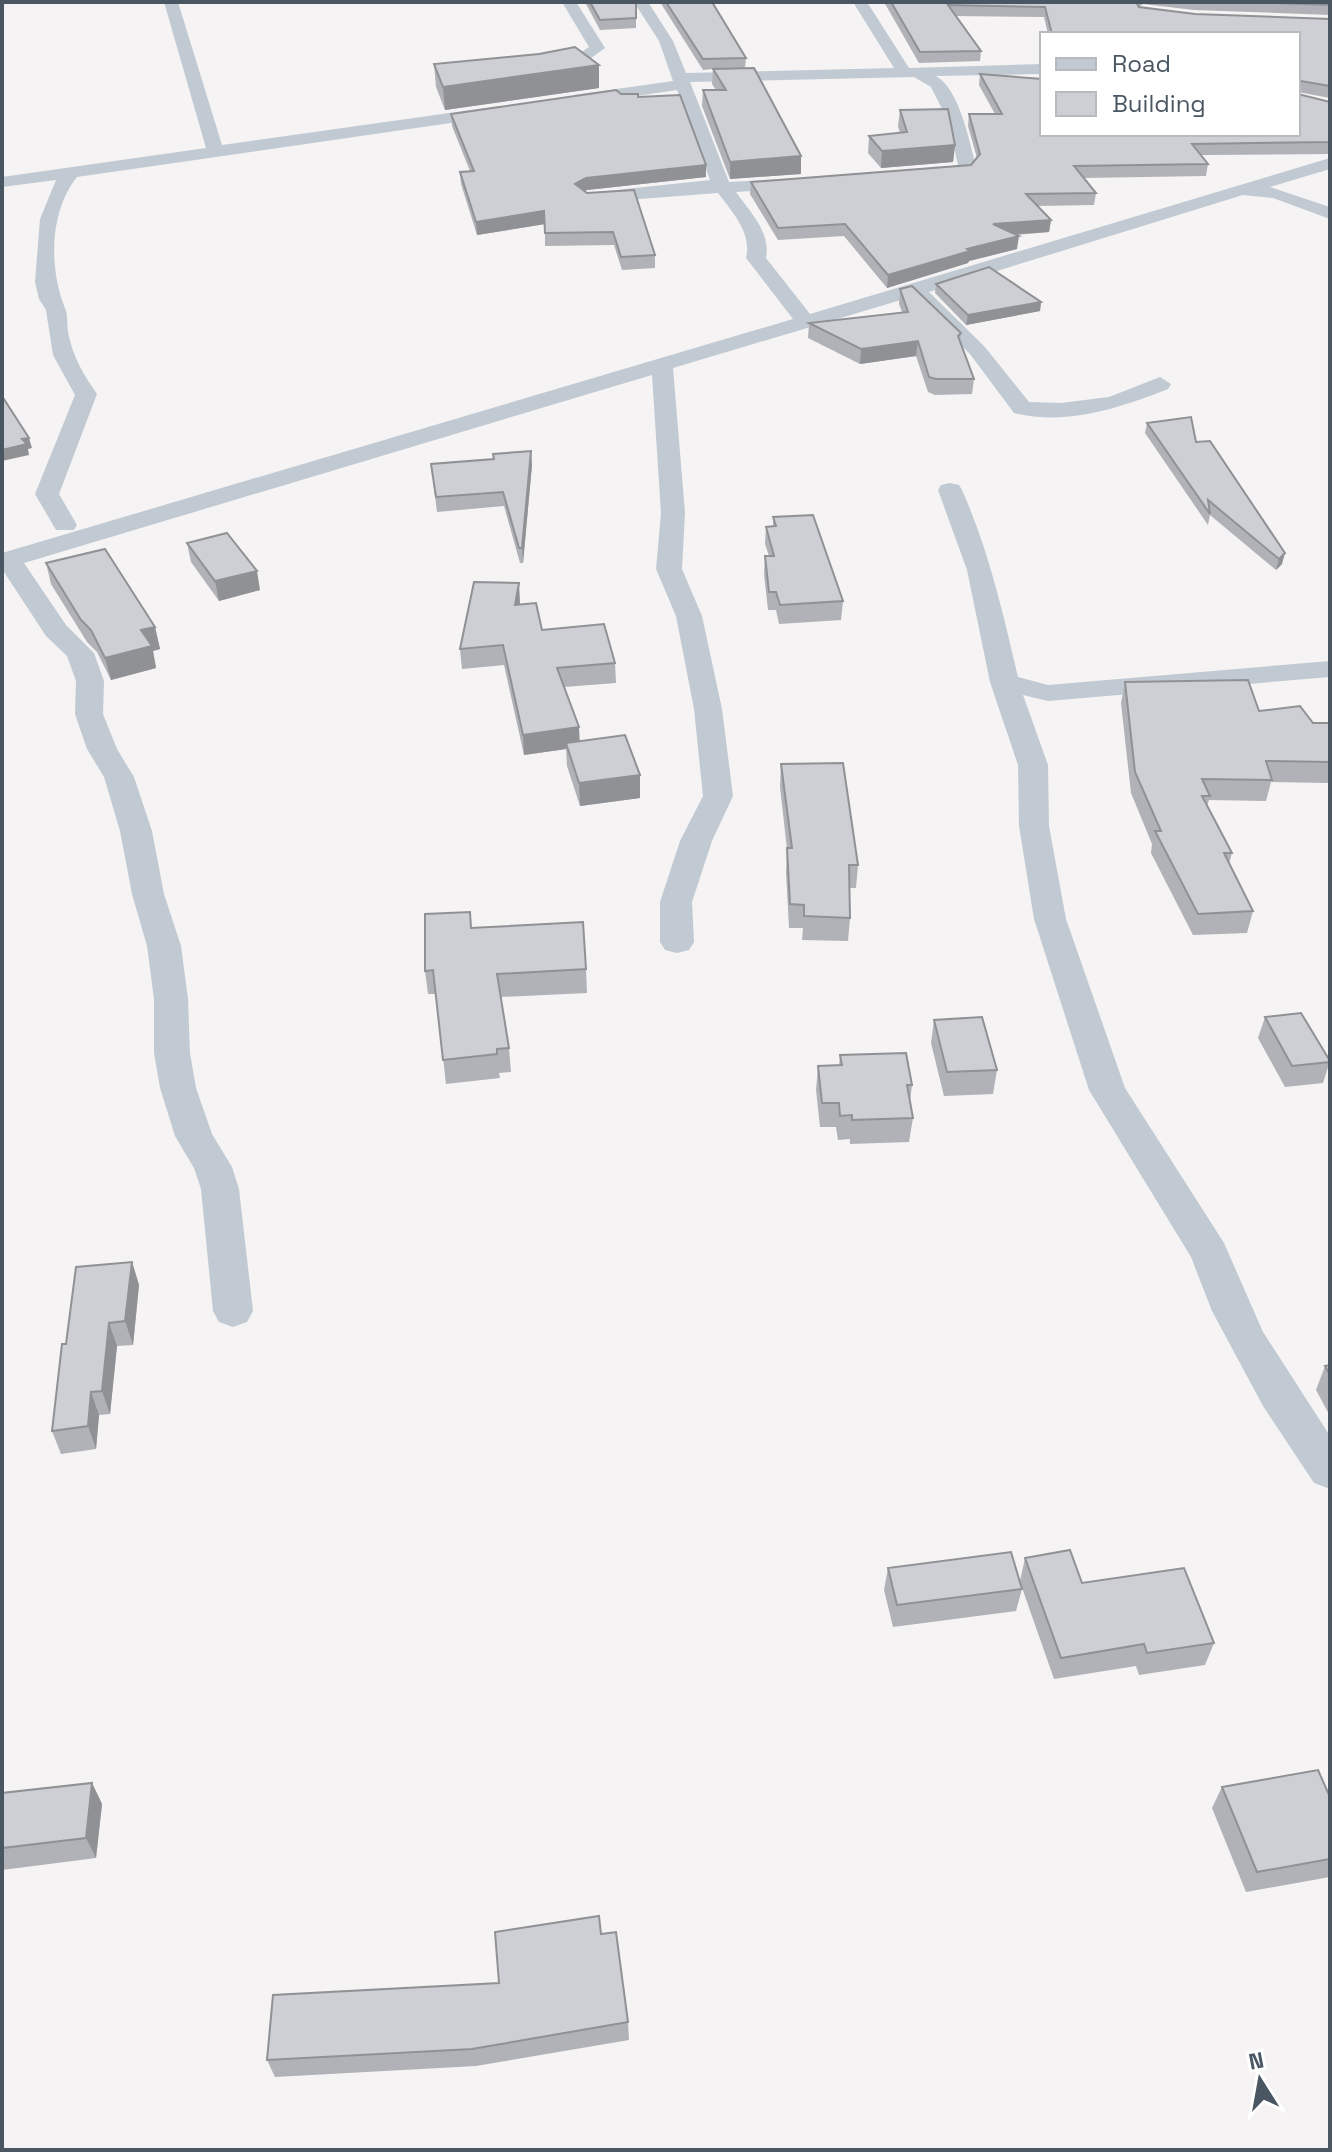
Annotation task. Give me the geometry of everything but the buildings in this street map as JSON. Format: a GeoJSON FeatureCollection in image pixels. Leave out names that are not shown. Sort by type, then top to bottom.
{"type":"FeatureCollection","features":[{"type":"Feature","properties":{"kind":"street"},"geometry":{"type":"LineString","coordinates":[[171,2],[185,62],[207,117],[216,153]]}},
{"type":"Feature","properties":{"kind":"street"},"geometry":{"type":"LineString","coordinates":[[522,72],[594,52],[597,48],[569,2]]}},
{"type":"Feature","properties":{"kind":"street"},"geometry":{"type":"LineString","coordinates":[[641,2],[666,41],[682,81],[715,187],[749,223],[759,244],[756,258],[799,313]]}},
{"type":"Feature","properties":{"kind":"street"},"geometry":{"type":"LineString","coordinates":[[860,2],[876,20],[888,50],[909,71],[938,84],[956,121],[967,166],[948,173],[903,176]]}},
{"type":"Feature","properties":{"kind":"street"},"geometry":{"type":"LineString","coordinates":[[558,103],[682,81],[909,71],[1040,69]]}},
{"type":"Feature","properties":{"kind":"street"},"geometry":{"type":"LineString","coordinates":[[2,182],[62,176],[512,109]]}},
{"type":"Feature","properties":{"kind":"street"},"geometry":{"type":"LineString","coordinates":[[233,1311],[220,1189],[213,1167],[194,1136],[178,1088],[172,1053],[171,999],[164,946],[148,894],[136,831],[119,777],[102,749],[89,714],[90,681],[80,653],[56,630],[6,560],[662,363],[799,313],[833,312],[1242,190],[1275,187],[1330,163]]}},
{"type":"Feature","properties":{"kind":"street"},"geometry":{"type":"LineString","coordinates":[[62,176],[48,219],[45,283],[51,306],[56,310],[54,325],[73,378],[86,394],[47,494],[65,525]]}},
{"type":"Feature","properties":{"kind":"street"},"geometry":{"type":"LineString","coordinates":[[587,198],[812,182]]}},
{"type":"Feature","properties":{"kind":"street"},"geometry":{"type":"LineString","coordinates":[[1275,187],[1330,213]]}},
{"type":"Feature","properties":{"kind":"street"},"geometry":{"type":"LineString","coordinates":[[914,289],[977,350],[1022,408],[1061,410],[1114,403],[1160,384]]}},
{"type":"Feature","properties":{"kind":"street"},"geometry":{"type":"LineString","coordinates":[[662,363],[673,513],[669,569],[689,616],[708,709],[718,796],[696,841],[676,902],[677,942]]}},
{"type":"Feature","properties":{"kind":"street"},"geometry":{"type":"LineString","coordinates":[[950,490],[980,570],[1008,694],[1033,765],[1034,826],[1050,919],[1107,1090],[1210,1254],[1220,1285],[1291,1419],[1330,1470]]}},
{"type":"Feature","properties":{"kind":"street"},"geometry":{"type":"LineString","coordinates":[[1008,694],[1330,669]]}}]}
